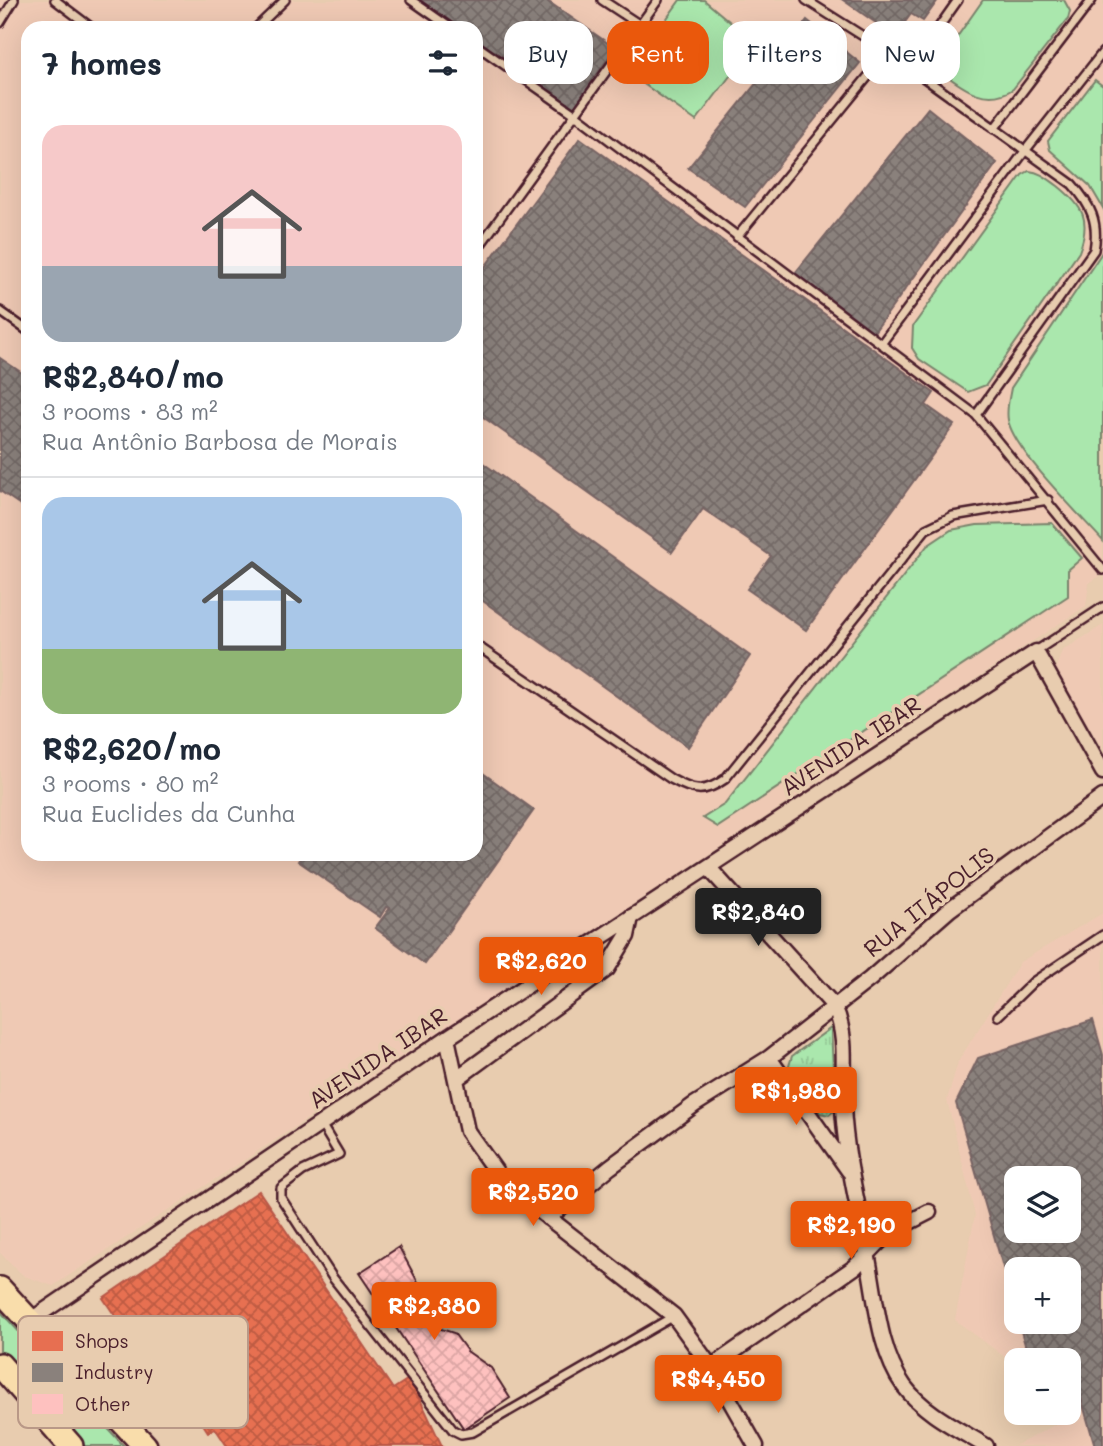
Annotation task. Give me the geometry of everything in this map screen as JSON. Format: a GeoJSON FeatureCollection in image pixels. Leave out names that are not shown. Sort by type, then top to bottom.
{"type":"FeatureCollection","features":[{"type":"Feature","properties":{"kind":"highway"},"geometry":{"type":"LineString","coordinates":[[0,1289],[27,1316]]}},
{"type":"Feature","properties":{"kind":"highway"},"geometry":{"type":"LineString","coordinates":[[0,1365],[18,1386]]}},
{"type":"Feature","properties":{"kind":"highway"},"geometry":{"type":"LineString","coordinates":[[55,1428],[71,1446]]}},
{"type":"Feature","properties":{"kind":"highway"},"geometry":{"type":"LineString","coordinates":[[129,1428],[145,1446]]}},
{"type":"Feature","properties":{"kind":"street"},"geometry":{"type":"LineString","coordinates":[[1036,652],[1103,772]]}},
{"type":"Feature","properties":{"kind":"street","name":"AVENIDA IBAR"},"geometry":{"type":"LineString","coordinates":[[37,1316],[447,1038],[1036,652]]}},
{"type":"Feature","properties":{"kind":"street","name":"RUA ITÁPOLIS"},"geometry":{"type":"LineString","coordinates":[[548,1218],[694,1105],[769,1058],[950,909],[1103,797]]}},
{"type":"Feature","properties":{"kind":"street"},"geometry":{"type":"LineString","coordinates":[[708,867],[834,1006],[842,1029],[843,1106],[851,1175],[883,1335],[893,1367],[905,1388],[927,1409],[986,1446]]}},
{"type":"Feature","properties":{"kind":"street"},"geometry":{"type":"LineString","coordinates":[[456,1079],[607,969],[626,936],[631,917]]}},
{"type":"Feature","properties":{"kind":"street"},"geometry":{"type":"LineString","coordinates":[[447,1038],[467,1131],[475,1145],[504,1183],[674,1316],[711,1367],[757,1446]]}},
{"type":"Feature","properties":{"kind":"street"},"geometry":{"type":"LineString","coordinates":[[769,1058],[851,1175]]}},
{"type":"Feature","properties":{"kind":"street"},"geometry":{"type":"LineString","coordinates":[[711,1367],[836,1280],[888,1233],[929,1212]]}},
{"type":"Feature","properties":{"kind":"lane"},"geometry":{"type":"LineString","coordinates":[[0,23],[14,0]]}},
{"type":"Feature","properties":{"kind":"lane"},"geometry":{"type":"LineString","coordinates":[[55,0],[83,21]]}},
{"type":"Feature","properties":{"kind":"lane"},"geometry":{"type":"LineString","coordinates":[[263,21],[285,0]]}},
{"type":"Feature","properties":{"kind":"lane"},"geometry":{"type":"LineString","coordinates":[[411,0],[441,21]]}},
{"type":"Feature","properties":{"kind":"lane"},"geometry":{"type":"LineString","coordinates":[[602,0],[634,21]]}},
{"type":"Feature","properties":{"kind":"lane"},"geometry":{"type":"LineString","coordinates":[[643,21],[658,0]]}},
{"type":"Feature","properties":{"kind":"lane"},"geometry":{"type":"LineString","coordinates":[[806,0],[861,35]]}},
{"type":"Feature","properties":{"kind":"lane"},"geometry":{"type":"LineString","coordinates":[[943,21],[958,0]]}},
{"type":"Feature","properties":{"kind":"lane"},"geometry":{"type":"LineString","coordinates":[[994,129],[1093,0]]}},
{"type":"Feature","properties":{"kind":"lane"},"geometry":{"type":"LineString","coordinates":[[483,50],[576,115],[976,415],[1103,570]]}},
{"type":"Feature","properties":{"kind":"lane"},"geometry":{"type":"LineString","coordinates":[[881,344],[1025,151],[1103,52]]}},
{"type":"Feature","properties":{"kind":"lane"},"geometry":{"type":"LineString","coordinates":[[483,241],[607,71]]}},
{"type":"Feature","properties":{"kind":"lane"},"geometry":{"type":"LineString","coordinates":[[737,237],[862,84]]}},
{"type":"Feature","properties":{"kind":"lane"},"geometry":{"type":"LineString","coordinates":[[932,84],[1072,184],[1087,200],[1098,229],[1094,250],[976,415]]}},
{"type":"Feature","properties":{"kind":"lane"},"geometry":{"type":"LineString","coordinates":[[0,311],[21,326]]}},
{"type":"Feature","properties":{"kind":"lane"},"geometry":{"type":"LineString","coordinates":[[483,650],[671,779],[689,789],[711,789],[725,779],[926,529],[953,516],[1048,500]]}},
{"type":"Feature","properties":{"kind":"lane","name":"AVENIDA IBAR"},"geometry":{"type":"LineString","coordinates":[[1036,652],[1103,607]]}},
{"type":"Feature","properties":{"kind":"lane"},"geometry":{"type":"LineString","coordinates":[[998,1016],[1032,982],[1103,935]]}},
{"type":"Feature","properties":{"kind":"lane"},"geometry":{"type":"LineString","coordinates":[[321,1124],[339,1154],[303,1171],[281,1188],[281,1198],[333,1278],[453,1430],[461,1434],[473,1432],[674,1316]]}},
{"type":"Feature","properties":{"kind":"shaded area"},"geometry":{"type":"Polygon","coordinates":[[[0,0],[1103,0],[1103,574],[1089,583],[1086,606],[53,1286],[24,1276],[0,1253],[0,0]]]}},
{"type":"Feature","properties":{"kind":"shaded area"},"geometry":{"type":"Polygon","coordinates":[[[1103,625],[1103,750],[1055,670],[1062,651],[1103,625]]]}},
{"type":"Feature","properties":{"kind":"shaded area"},"geometry":{"type":"Polygon","coordinates":[[[1103,913],[1103,1446],[1015,1446],[1055,1425],[1081,1425],[1081,1348],[1004,1348],[1004,1356],[955,1320],[975,1215],[947,1100],[958,1062],[1020,962],[1103,913]]]}},
{"type":"Feature","properties":{"kind":"green space"},"geometry":{"type":"Polygon","coordinates":[[[680,0],[704,0],[729,21],[723,21],[724,84],[696,121],[644,84],[709,84],[709,21],[665,21],[680,0]]]}},
{"type":"Feature","properties":{"kind":"green space"},"geometry":{"type":"Polygon","coordinates":[[[983,0],[1064,0],[1070,11],[1068,19],[1013,89],[994,96],[985,96],[958,84],[960,84],[960,33],[983,0]]]}},
{"type":"Feature","properties":{"kind":"green space"},"geometry":{"type":"Polygon","coordinates":[[[1095,80],[1103,86],[1103,208],[1090,186],[1050,150],[1048,141],[1095,80]]]}},
{"type":"Feature","properties":{"kind":"green space"},"geometry":{"type":"Polygon","coordinates":[[[1029,171],[1048,178],[1074,201],[1083,215],[1083,241],[1079,252],[986,385],[968,392],[919,359],[912,348],[913,326],[1022,175],[1029,171]]]}},
{"type":"Feature","properties":{"kind":"green space"},"geometry":{"type":"Polygon","coordinates":[[[1103,251],[1103,541],[1022,448],[1013,433],[1007,412],[1011,388],[1103,251]]]}},
{"type":"Feature","properties":{"kind":"green space"},"geometry":{"type":"Polygon","coordinates":[[[1052,523],[1082,558],[1068,570],[1068,596],[718,827],[703,818],[725,804],[927,546],[951,530],[977,525],[1052,523]]]}},
{"type":"Feature","properties":{"kind":"green space"},"geometry":{"type":"Polygon","coordinates":[[[831,1028],[835,1110],[829,1115],[820,1113],[789,1066],[792,1056],[831,1028]]]}},
{"type":"Feature","properties":{"kind":"green space"},"geometry":{"type":"Polygon","coordinates":[[[0,1311],[18,1331],[18,1376],[0,1356],[0,1311]]]}},
{"type":"Feature","properties":{"kind":"green space"},"geometry":{"type":"Polygon","coordinates":[[[65,1428],[107,1428],[124,1446],[81,1446],[65,1428]]]}},
{"type":"Feature","properties":{"kind":"building: Shops"},"geometry":{"type":"Polygon","coordinates":[[[259,1191],[393,1389],[410,1378],[442,1446],[227,1446],[215,1428],[248,1428],[248,1316],[115,1316],[103,1298],[259,1191]]]}},
{"type":"Feature","properties":{"kind":"building: Industry"},"geometry":{"type":"Polygon","coordinates":[[[421,0],[546,0],[576,21],[504,21],[504,61],[483,47],[483,21],[446,21],[419,3],[421,0]]]}},
{"type":"Feature","properties":{"kind":"building: Industry"},"geometry":{"type":"Polygon","coordinates":[[[843,0],[938,0],[923,21],[911,14],[906,21],[873,21],[843,0]]]}},
{"type":"Feature","properties":{"kind":"building: Industry"},"geometry":{"type":"Polygon","coordinates":[[[593,33],[607,42],[607,60],[593,80],[593,33]]]}},
{"type":"Feature","properties":{"kind":"building: Industry"},"geometry":{"type":"Polygon","coordinates":[[[847,52],[860,63],[847,79],[847,52]]]}},
{"type":"Feature","properties":{"kind":"building: Industry"},"geometry":{"type":"Polygon","coordinates":[[[538,84],[590,84],[574,108],[538,84]]]}},
{"type":"Feature","properties":{"kind":"building: Industry"},"geometry":{"type":"Polygon","coordinates":[[[756,84],[843,84],[745,207],[688,168],[756,84]]]}},
{"type":"Feature","properties":{"kind":"building: Industry"},"geometry":{"type":"Polygon","coordinates":[[[928,108],[997,163],[874,332],[795,273],[928,108]]]}},
{"type":"Feature","properties":{"kind":"building: Industry"},"geometry":{"type":"Polygon","coordinates":[[[580,138],[934,393],[926,405],[954,425],[806,630],[747,589],[771,556],[703,509],[672,552],[483,417],[483,270],[580,138]]]}},
{"type":"Feature","properties":{"kind":"building: Industry"},"geometry":{"type":"Polygon","coordinates":[[[0,358],[21,372],[21,505],[0,491],[0,358]]]}},
{"type":"Feature","properties":{"kind":"building: Industry"},"geometry":{"type":"Polygon","coordinates":[[[483,463],[750,656],[688,747],[483,601],[483,463]]]}},
{"type":"Feature","properties":{"kind":"building: Industry"},"geometry":{"type":"Polygon","coordinates":[[[483,773],[534,810],[425,964],[375,928],[390,908],[386,907],[380,917],[298,861],[483,861],[483,773]]]}},
{"type":"Feature","properties":{"kind":"building: Industry"},"geometry":{"type":"Polygon","coordinates":[[[1093,1020],[1103,1055],[1103,1446],[1095,1446],[1081,1398],[1081,1348],[1026,1348],[1022,1334],[1081,1334],[1081,1257],[1004,1257],[1004,1271],[956,1103],[978,1058],[1093,1020]]]}},
{"type":"Feature","properties":{"kind":"building: Other"},"geometry":{"type":"Polygon","coordinates":[[[399,1247],[433,1310],[438,1328],[454,1333],[467,1351],[491,1368],[510,1398],[464,1429],[359,1273],[399,1247]]]}}]}
